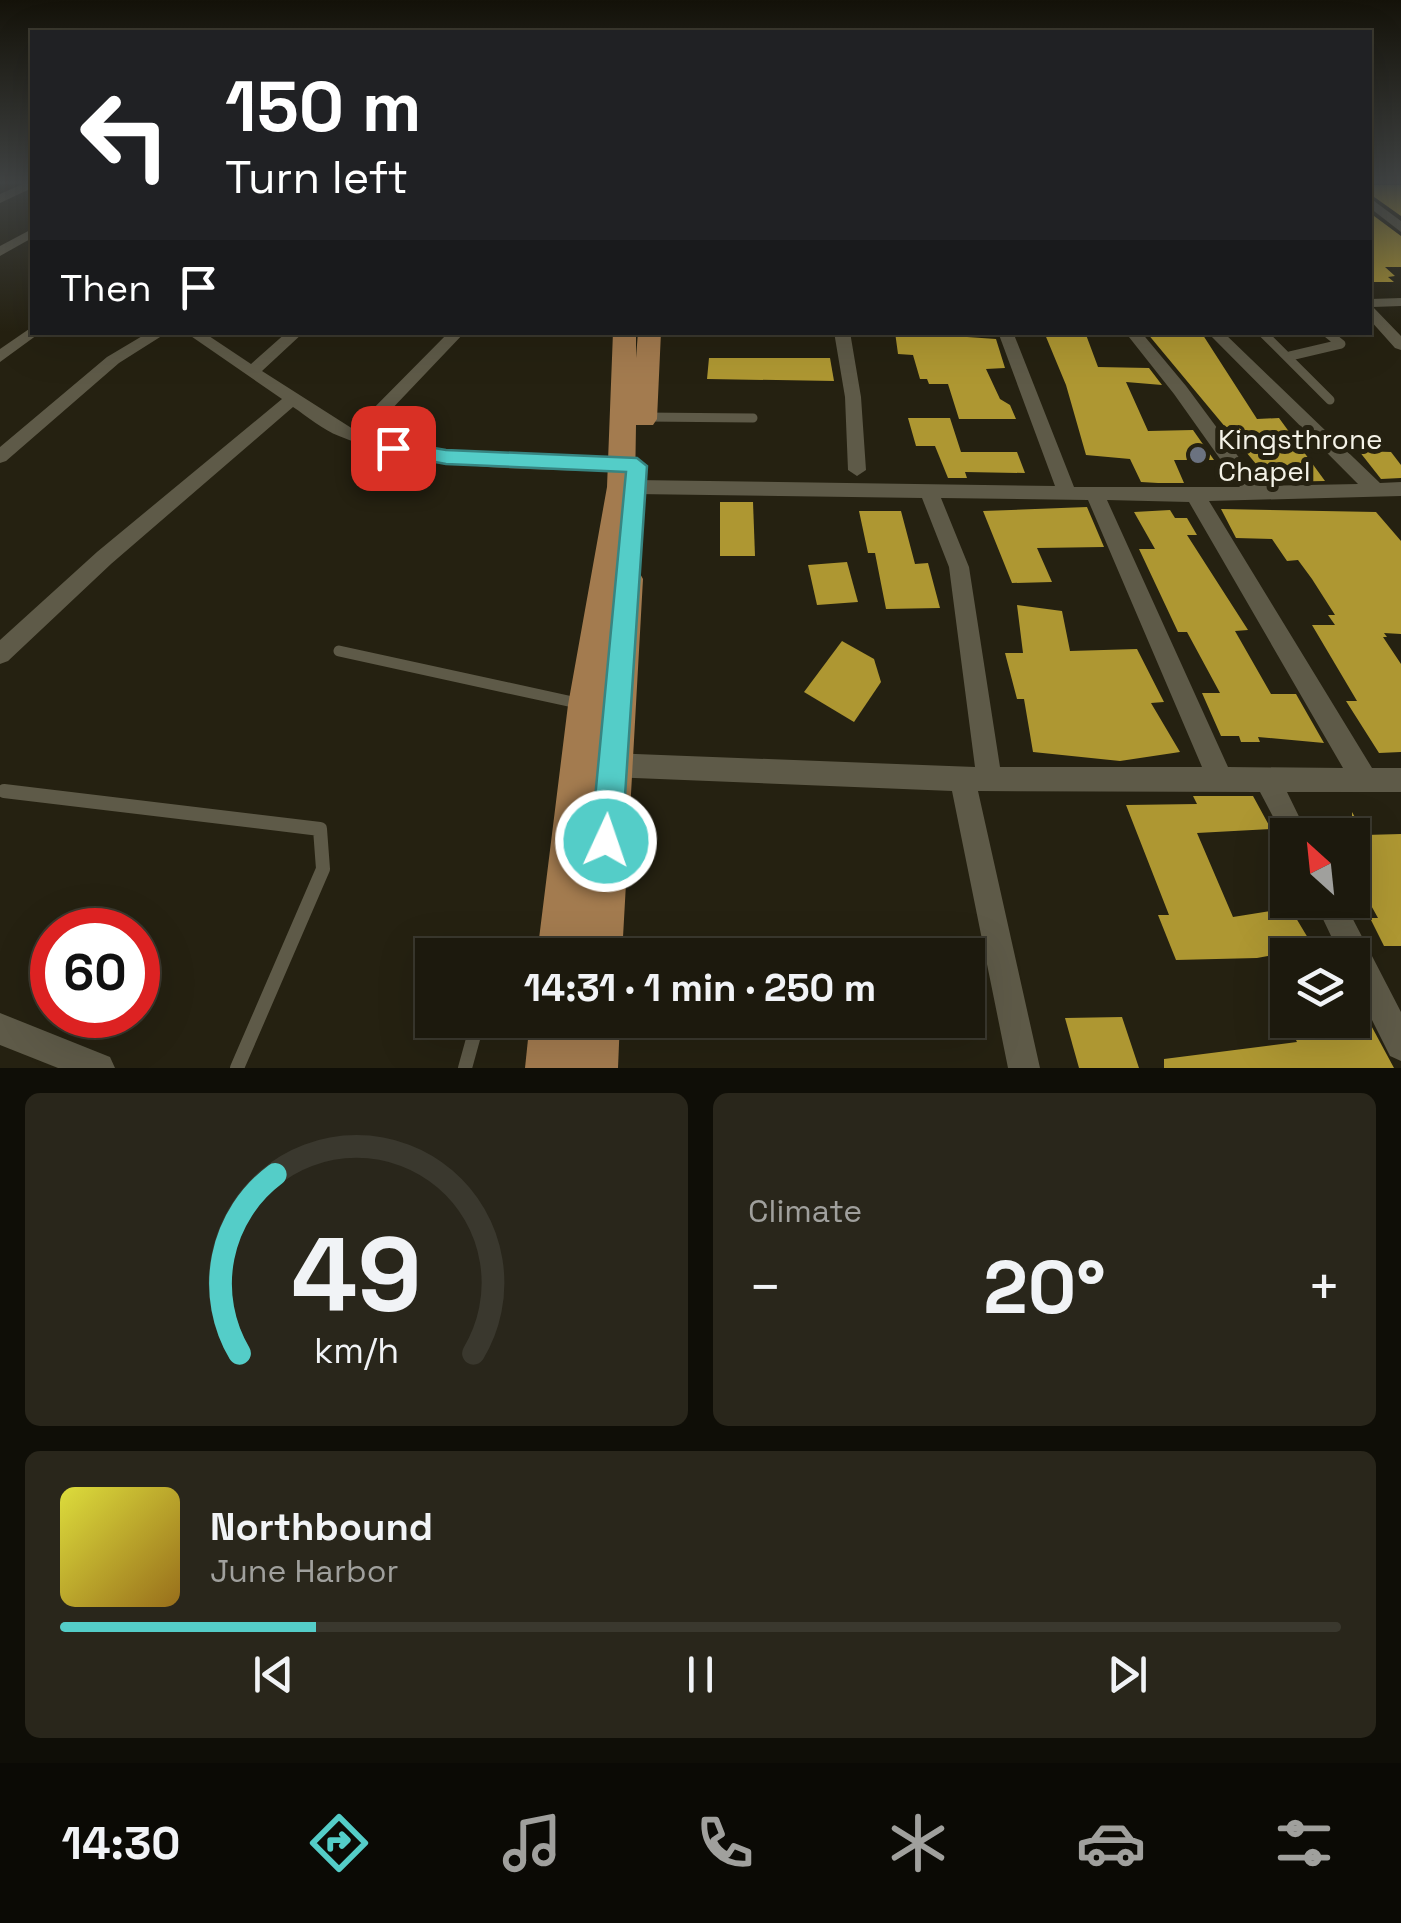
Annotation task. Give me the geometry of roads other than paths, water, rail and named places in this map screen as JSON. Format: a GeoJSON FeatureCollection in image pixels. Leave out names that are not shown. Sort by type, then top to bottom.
{"type":"FeatureCollection","features":[{"type":"Feature","properties":{"kind":"main road"},"geometry":{"type":"LineString","coordinates":[[601,938],[631,473],[626,335]]}},
{"type":"Feature","properties":{"kind":"main road"},"geometry":{"type":"LineString","coordinates":[[561,938],[586,705],[644,418],[650,335]]}},
{"type":"Feature","properties":{"kind":"main road"},"geometry":{"type":"LineString","coordinates":[[594,1068],[596,1038]]}},
{"type":"Feature","properties":{"kind":"street"},"geometry":{"type":"LineString","coordinates":[[0,252],[30,235]]}},
{"type":"Feature","properties":{"kind":"street"},"geometry":{"type":"LineString","coordinates":[[1372,303],[1401,302]]}},
{"type":"Feature","properties":{"kind":"street"},"geometry":{"type":"LineString","coordinates":[[1372,313],[1401,346]]}},
{"type":"Feature","properties":{"kind":"street"},"geometry":{"type":"LineString","coordinates":[[0,357],[30,334]]}},
{"type":"Feature","properties":{"kind":"street"},"geometry":{"type":"LineString","coordinates":[[0,457],[114,360],[156,335]]}},
{"type":"Feature","properties":{"kind":"street"},"geometry":{"type":"LineString","coordinates":[[196,335],[290,401],[356,436],[446,457],[631,473],[928,489],[1196,496],[1401,489]]}},
{"type":"Feature","properties":{"kind":"street"},"geometry":{"type":"LineString","coordinates":[[251,374],[294,335]]}},
{"type":"Feature","properties":{"kind":"street"},"geometry":{"type":"LineString","coordinates":[[356,436],[455,335]]}},
{"type":"Feature","properties":{"kind":"street"},"geometry":{"type":"LineString","coordinates":[[843,335],[853,397],[857,470]]}},
{"type":"Feature","properties":{"kind":"street"},"geometry":{"type":"LineString","coordinates":[[1006,335],[1067,492]]}},
{"type":"Feature","properties":{"kind":"street"},"geometry":{"type":"LineString","coordinates":[[1134,335],[1254,492]]}},
{"type":"Feature","properties":{"kind":"street"},"geometry":{"type":"LineString","coordinates":[[1217,335],[1374,489]]}},
{"type":"Feature","properties":{"kind":"street"},"geometry":{"type":"LineString","coordinates":[[0,654],[104,558],[290,401]]}},
{"type":"Feature","properties":{"kind":"street"},"geometry":{"type":"LineString","coordinates":[[928,489],[959,567],[975,778],[1024,1068]]}},
{"type":"Feature","properties":{"kind":"street"},"geometry":{"type":"LineString","coordinates":[[1094,493],[1220,779]]}},
{"type":"Feature","properties":{"kind":"street"},"geometry":{"type":"LineString","coordinates":[[1196,496],[1364,777]]}},
{"type":"Feature","properties":{"kind":"street"},"geometry":{"type":"LineString","coordinates":[[610,765],[975,778],[1401,780]]}},
{"type":"Feature","properties":{"kind":"street"},"geometry":{"type":"LineString","coordinates":[[1268,780],[1287,818]]}},
{"type":"Feature","properties":{"kind":"street"},"geometry":{"type":"LineString","coordinates":[[1337,918],[1401,1046]]}},
{"type":"Feature","properties":{"kind":"street"},"geometry":{"type":"LineString","coordinates":[[0,1029],[95,1067]]}},
{"type":"Feature","properties":{"kind":"lane"},"geometry":{"type":"LineString","coordinates":[[1266,335],[1330,400]]}},
{"type":"Feature","properties":{"kind":"lane"},"geometry":{"type":"LineString","coordinates":[[1290,356],[1342,344],[1330,335]]}},
{"type":"Feature","properties":{"kind":"lane"},"geometry":{"type":"LineString","coordinates":[[644,418],[753,418]]}},
{"type":"Feature","properties":{"kind":"lane"},"geometry":{"type":"LineString","coordinates":[[338,651],[586,705]]}},
{"type":"Feature","properties":{"kind":"lane"},"geometry":{"type":"LineString","coordinates":[[4,791],[320,829],[323,869],[237,1068]]}},
{"type":"Feature","properties":{"kind":"lane"},"geometry":{"type":"LineString","coordinates":[[466,1068],[473,1038]]}},
{"type":"Feature","properties":{"kind":"place","name":"Kingsthrone Chapel"},"geometry":{"type":"Point","coordinates":[1198,455]}}]}
